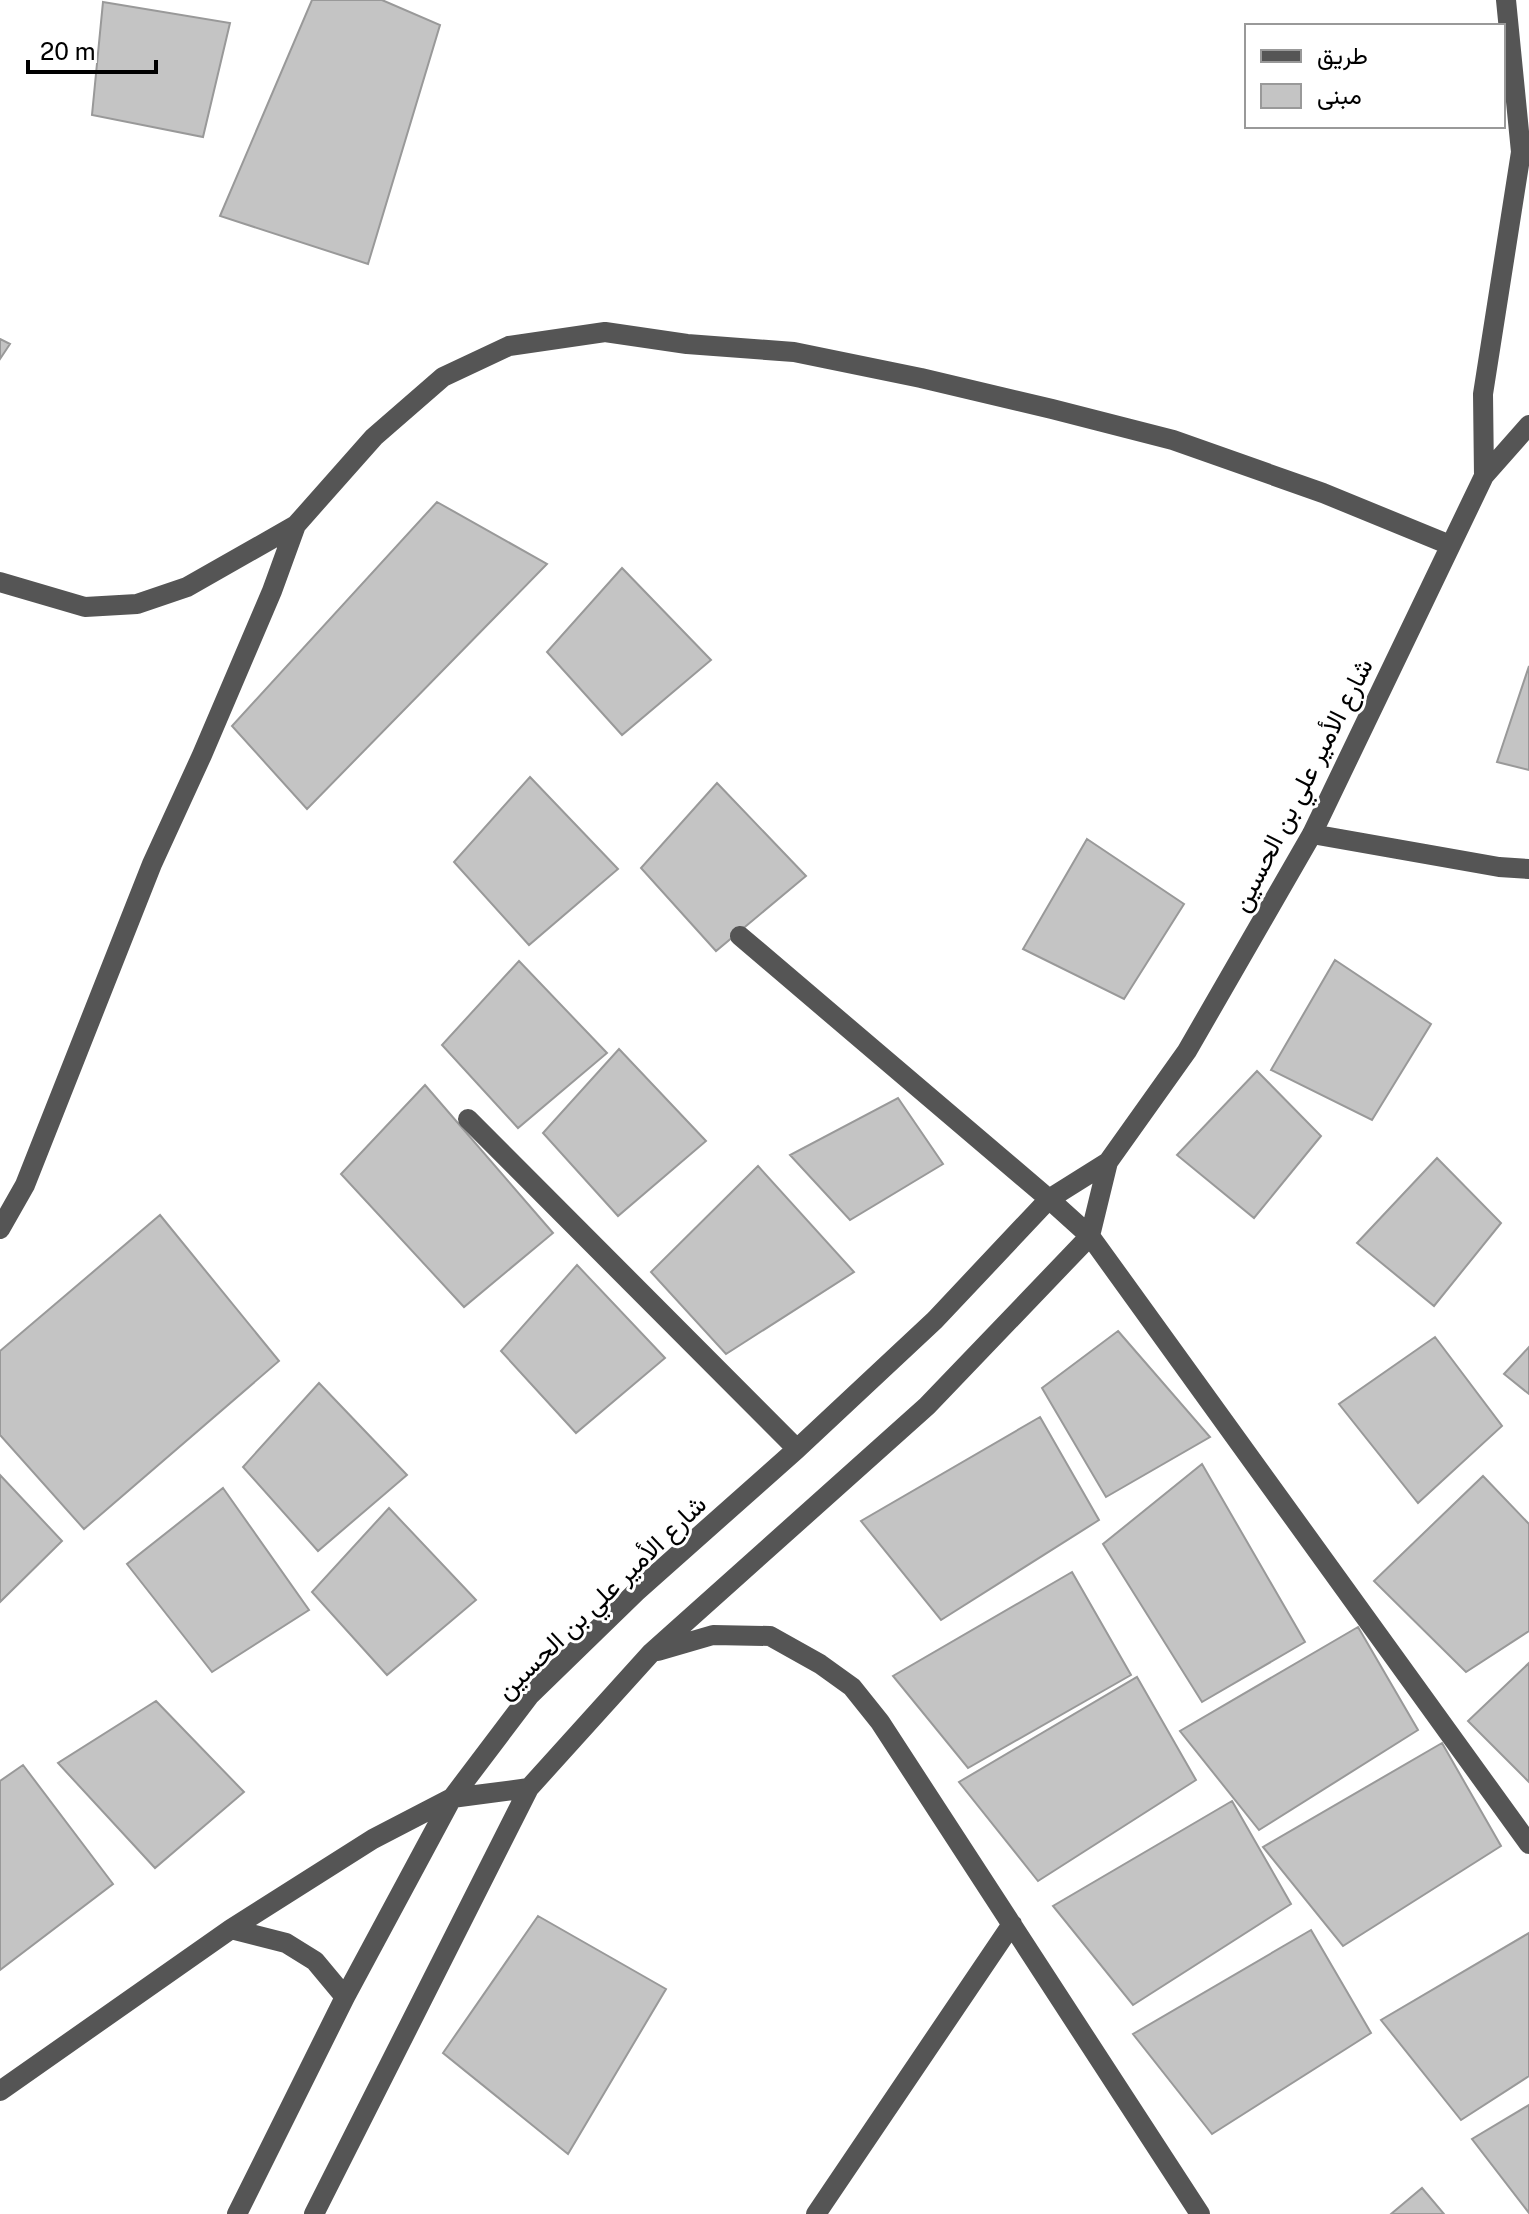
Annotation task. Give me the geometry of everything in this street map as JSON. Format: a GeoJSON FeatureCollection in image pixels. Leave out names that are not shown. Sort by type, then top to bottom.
{"type":"FeatureCollection","features":[{"type":"Feature","properties":{"kind":"street"},"geometry":{"type":"LineString","coordinates":[[1484,476],[1483,394],[1521,152],[1506,0]]}},
{"type":"Feature","properties":{"kind":"street"},"geometry":{"type":"LineString","coordinates":[[0,582],[85,607],[137,604],[187,587],[296,525],[374,437],[443,377],[509,346],[605,332],[687,344],[794,352],[1052,409],[1173,440],[1323,493],[1450,545]]}},
{"type":"Feature","properties":{"kind":"street","name":"شارع الأمير علي بن الحسين"},"geometry":{"type":"LineString","coordinates":[[1090,1236],[1108,1162],[1187,1051],[1312,834],[1484,476],[1529,425]]}},
{"type":"Feature","properties":{"kind":"street"},"geometry":{"type":"LineString","coordinates":[[0,1229],[25,1185],[152,864],[267,605],[296,525]]}},
{"type":"Feature","properties":{"kind":"street"},"geometry":{"type":"LineString","coordinates":[[1312,834],[1499,867],[1529,869]]}},
{"type":"Feature","properties":{"kind":"street"},"geometry":{"type":"LineString","coordinates":[[740,936],[1090,1236],[1529,1844]]}},
{"type":"Feature","properties":{"kind":"street"},"geometry":{"type":"LineString","coordinates":[[468,1119],[797,1449]]}},
{"type":"Feature","properties":{"kind":"street","name":"شارع الأمير علي بن الحسين"},"geometry":{"type":"LineString","coordinates":[[237,2214],[345,1997],[452,1798],[530,1695],[636,1592],[797,1449],[935,1320],[1049,1199],[1108,1162]]}},
{"type":"Feature","properties":{"kind":"street"},"geometry":{"type":"LineString","coordinates":[[314,2214],[529,1788],[651,1653],[927,1406],[1090,1236]]}},
{"type":"Feature","properties":{"kind":"street"},"geometry":{"type":"LineString","coordinates":[[651,1653],[713,1635],[770,1636],[820,1664],[852,1687],[880,1722],[1200,2214]]}},
{"type":"Feature","properties":{"kind":"street"},"geometry":{"type":"LineString","coordinates":[[0,2091],[231,1929],[373,1839],[452,1798],[529,1788]]}},
{"type":"Feature","properties":{"kind":"street"},"geometry":{"type":"LineString","coordinates":[[816,2214],[1012,1924]]}},
{"type":"Feature","properties":{"kind":"street"},"geometry":{"type":"LineString","coordinates":[[231,1929],[286,1943],[315,1961],[345,1997]]}},
{"type":"Feature","properties":{"kind":"building"},"geometry":{"type":"Polygon","coordinates":[[[312,0],[382,0],[440,25],[368,264],[220,216],[312,0]]]}},
{"type":"Feature","properties":{"kind":"building"},"geometry":{"type":"Polygon","coordinates":[[[103,2],[230,23],[203,137],[92,115],[103,2]]]}},
{"type":"Feature","properties":{"kind":"building"},"geometry":{"type":"Polygon","coordinates":[[[0,339],[10,344],[0,359],[0,339]]]}},
{"type":"Feature","properties":{"kind":"building"},"geometry":{"type":"Polygon","coordinates":[[[437,502],[547,564],[307,809],[232,726],[437,502]]]}},
{"type":"Feature","properties":{"kind":"building"},"geometry":{"type":"Polygon","coordinates":[[[622,568],[711,660],[622,735],[547,652],[622,568]]]}},
{"type":"Feature","properties":{"kind":"building"},"geometry":{"type":"Polygon","coordinates":[[[1529,666],[1529,770],[1497,762],[1529,666]]]}},
{"type":"Feature","properties":{"kind":"building"},"geometry":{"type":"Polygon","coordinates":[[[530,777],[618,869],[529,945],[454,862],[530,777]]]}},
{"type":"Feature","properties":{"kind":"building"},"geometry":{"type":"Polygon","coordinates":[[[717,783],[806,876],[716,951],[641,868],[717,783]]]}},
{"type":"Feature","properties":{"kind":"building"},"geometry":{"type":"Polygon","coordinates":[[[1087,839],[1184,904],[1124,999],[1023,949],[1087,839]]]}},
{"type":"Feature","properties":{"kind":"building"},"geometry":{"type":"Polygon","coordinates":[[[1335,960],[1431,1024],[1372,1120],[1271,1070],[1335,960]]]}},
{"type":"Feature","properties":{"kind":"building"},"geometry":{"type":"Polygon","coordinates":[[[519,961],[607,1053],[518,1128],[442,1045],[519,961]]]}},
{"type":"Feature","properties":{"kind":"building"},"geometry":{"type":"Polygon","coordinates":[[[619,1049],[706,1141],[618,1216],[543,1133],[619,1049]]]}},
{"type":"Feature","properties":{"kind":"building"},"geometry":{"type":"Polygon","coordinates":[[[1257,1071],[1321,1136],[1254,1218],[1177,1155],[1257,1071]]]}},
{"type":"Feature","properties":{"kind":"building"},"geometry":{"type":"Polygon","coordinates":[[[425,1085],[553,1233],[464,1307],[341,1174],[425,1085]]]}},
{"type":"Feature","properties":{"kind":"building"},"geometry":{"type":"Polygon","coordinates":[[[898,1098],[943,1164],[850,1220],[790,1155],[898,1098]]]}},
{"type":"Feature","properties":{"kind":"building"},"geometry":{"type":"Polygon","coordinates":[[[1437,1158],[1501,1223],[1434,1306],[1357,1243],[1437,1158]]]}},
{"type":"Feature","properties":{"kind":"building"},"geometry":{"type":"Polygon","coordinates":[[[758,1166],[854,1272],[726,1354],[651,1272],[758,1166]]]}},
{"type":"Feature","properties":{"kind":"building"},"geometry":{"type":"Polygon","coordinates":[[[160,1215],[279,1361],[84,1529],[0,1435],[0,1351],[160,1215]]]}},
{"type":"Feature","properties":{"kind":"building"},"geometry":{"type":"Polygon","coordinates":[[[577,1265],[665,1358],[576,1433],[501,1351],[577,1265]]]}},
{"type":"Feature","properties":{"kind":"building"},"geometry":{"type":"Polygon","coordinates":[[[1118,1331],[1210,1437],[1106,1497],[1042,1388],[1118,1331]]]}},
{"type":"Feature","properties":{"kind":"building"},"geometry":{"type":"Polygon","coordinates":[[[1435,1337],[1502,1426],[1418,1503],[1339,1404],[1435,1337]]]}},
{"type":"Feature","properties":{"kind":"building"},"geometry":{"type":"Polygon","coordinates":[[[1529,1347],[1529,1394],[1504,1374],[1529,1347]]]}},
{"type":"Feature","properties":{"kind":"building"},"geometry":{"type":"Polygon","coordinates":[[[319,1383],[407,1475],[318,1551],[243,1467],[319,1383]]]}},
{"type":"Feature","properties":{"kind":"building"},"geometry":{"type":"Polygon","coordinates":[[[1040,1417],[1099,1520],[941,1620],[861,1521],[1040,1417]]]}},
{"type":"Feature","properties":{"kind":"building"},"geometry":{"type":"Polygon","coordinates":[[[1202,1464],[1305,1642],[1202,1702],[1103,1544],[1202,1464]]]}},
{"type":"Feature","properties":{"kind":"building"},"geometry":{"type":"Polygon","coordinates":[[[0,1475],[62,1541],[0,1602],[0,1475]]]}},
{"type":"Feature","properties":{"kind":"building"},"geometry":{"type":"Polygon","coordinates":[[[1483,1476],[1529,1524],[1529,1631],[1466,1672],[1374,1581],[1483,1476]]]}},
{"type":"Feature","properties":{"kind":"building"},"geometry":{"type":"Polygon","coordinates":[[[223,1488],[309,1610],[212,1672],[127,1564],[223,1488]]]}},
{"type":"Feature","properties":{"kind":"building"},"geometry":{"type":"Polygon","coordinates":[[[389,1508],[476,1600],[387,1675],[312,1592],[389,1508]]]}},
{"type":"Feature","properties":{"kind":"building"},"geometry":{"type":"Polygon","coordinates":[[[1072,1572],[1131,1675],[968,1768],[893,1676],[1072,1572]]]}},
{"type":"Feature","properties":{"kind":"building"},"geometry":{"type":"Polygon","coordinates":[[[1358,1627],[1418,1730],[1259,1830],[1180,1731],[1358,1627]]]}},
{"type":"Feature","properties":{"kind":"building"},"geometry":{"type":"Polygon","coordinates":[[[1529,1663],[1529,1782],[1468,1721],[1529,1663]]]}},
{"type":"Feature","properties":{"kind":"building"},"geometry":{"type":"Polygon","coordinates":[[[1137,1677],[1196,1780],[1038,1881],[959,1782],[1137,1677]]]}},
{"type":"Feature","properties":{"kind":"building"},"geometry":{"type":"Polygon","coordinates":[[[156,1701],[244,1792],[155,1868],[58,1763],[156,1701]]]}},
{"type":"Feature","properties":{"kind":"building"},"geometry":{"type":"Polygon","coordinates":[[[1442,1743],[1501,1846],[1343,1946],[1263,1847],[1442,1743]]]}},
{"type":"Feature","properties":{"kind":"building"},"geometry":{"type":"Polygon","coordinates":[[[23,1765],[113,1884],[0,1970],[0,1781],[23,1765]]]}},
{"type":"Feature","properties":{"kind":"building"},"geometry":{"type":"Polygon","coordinates":[[[1232,1801],[1291,1904],[1133,2005],[1053,1906],[1232,1801]]]}},
{"type":"Feature","properties":{"kind":"building"},"geometry":{"type":"Polygon","coordinates":[[[538,1916],[666,1989],[568,2154],[443,2053],[538,1916]]]}},
{"type":"Feature","properties":{"kind":"building"},"geometry":{"type":"Polygon","coordinates":[[[1311,1930],[1371,2033],[1212,2134],[1133,2034],[1311,1930]]]}},
{"type":"Feature","properties":{"kind":"building"},"geometry":{"type":"Polygon","coordinates":[[[1529,1933],[1529,2076],[1461,2120],[1381,2020],[1529,1933]]]}},
{"type":"Feature","properties":{"kind":"building"},"geometry":{"type":"Polygon","coordinates":[[[1529,2105],[1529,2213],[1472,2139],[1529,2105]]]}},
{"type":"Feature","properties":{"kind":"building"},"geometry":{"type":"Polygon","coordinates":[[[1422,2188],[1444,2214],[1391,2214],[1422,2188]]]}}]}
